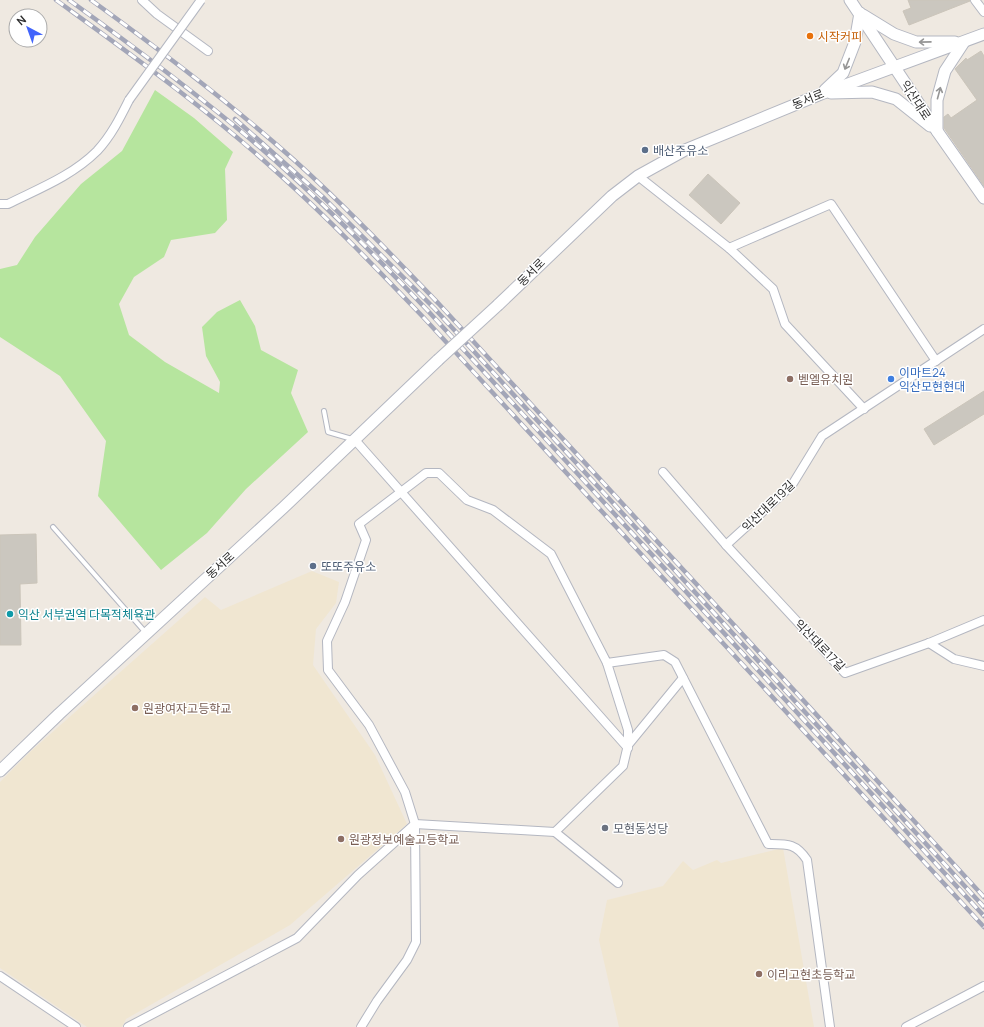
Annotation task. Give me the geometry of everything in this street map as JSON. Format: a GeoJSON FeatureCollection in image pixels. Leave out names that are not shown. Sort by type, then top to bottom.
{"type":"FeatureCollection","features":[{"type":"Feature","properties":{"kind":"street"},"geometry":{"type":"LineString","coordinates":[[142,0],[157,14],[208,52]]}},
{"type":"Feature","properties":{"kind":"street"},"geometry":{"type":"LineString","coordinates":[[0,204],[8,204],[65,176],[96,152],[113,131],[129,100],[201,0]]}},
{"type":"Feature","properties":{"kind":"street","name":"익산대로"},"geometry":{"type":"LineString","coordinates":[[850,0],[937,131],[984,198]]}},
{"type":"Feature","properties":{"kind":"street"},"geometry":{"type":"LineString","coordinates":[[975,0],[984,12]]}},
{"type":"Feature","properties":{"kind":"street"},"geometry":{"type":"LineString","coordinates":[[821,94],[843,73],[855,42],[860,13],[894,34],[916,42],[964,42]]}},
{"type":"Feature","properties":{"kind":"street","name":"동서로"},"geometry":{"type":"LineString","coordinates":[[0,770],[355,440],[606,202],[638,176],[686,150],[821,94],[984,34]]}},
{"type":"Feature","properties":{"kind":"street"},"geometry":{"type":"LineString","coordinates":[[937,131],[937,100],[945,71],[964,42]]}},
{"type":"Feature","properties":{"kind":"street"},"geometry":{"type":"LineString","coordinates":[[821,94],[872,92],[896,98],[937,131]]}},
{"type":"Feature","properties":{"kind":"street"},"geometry":{"type":"LineString","coordinates":[[638,176],[729,248],[773,288],[785,324],[864,409]]}},
{"type":"Feature","properties":{"kind":"street"},"geometry":{"type":"LineString","coordinates":[[729,248],[831,204],[936,361]]}},
{"type":"Feature","properties":{"kind":"street","name":"익산대로19길"},"geometry":{"type":"LineString","coordinates":[[726,545],[792,485],[822,436],[984,329]]}},
{"type":"Feature","properties":{"kind":"street"},"geometry":{"type":"LineString","coordinates":[[355,440],[628,746]]}},
{"type":"Feature","properties":{"kind":"street"},"geometry":{"type":"LineString","coordinates":[[663,472],[726,545]]}},
{"type":"Feature","properties":{"kind":"street"},"geometry":{"type":"LineString","coordinates":[[362,1027],[377,1000],[407,960],[416,942],[415,824],[405,792],[369,725],[328,670],[327,641],[345,602],[366,540],[360,524],[426,473],[438,473],[467,500],[493,510],[550,554],[607,663],[628,730],[628,746],[623,766],[555,832]]}},
{"type":"Feature","properties":{"kind":"street","name":"익산대로17길"},"geometry":{"type":"LineString","coordinates":[[726,545],[845,673],[929,643],[984,620]]}},
{"type":"Feature","properties":{"kind":"street"},"geometry":{"type":"LineString","coordinates":[[929,643],[954,659],[984,666]]}},
{"type":"Feature","properties":{"kind":"street"},"geometry":{"type":"LineString","coordinates":[[607,663],[664,655],[675,662],[768,844],[786,844],[800,849],[807,860],[830,1027]]}},
{"type":"Feature","properties":{"kind":"street"},"geometry":{"type":"LineString","coordinates":[[628,746],[682,678]]}},
{"type":"Feature","properties":{"kind":"street"},"geometry":{"type":"LineString","coordinates":[[128,1027],[297,938],[358,875],[415,824],[555,832],[618,883]]}},
{"type":"Feature","properties":{"kind":"street"},"geometry":{"type":"LineString","coordinates":[[0,976],[76,1027]]}},
{"type":"Feature","properties":{"kind":"street"},"geometry":{"type":"LineString","coordinates":[[906,1027],[984,986]]}},
{"type":"Feature","properties":{"kind":"lane"},"geometry":{"type":"LineString","coordinates":[[324,411],[328,432],[355,440]]}},
{"type":"Feature","properties":{"kind":"lane"},"geometry":{"type":"LineString","coordinates":[[53,527],[146,633]]}},
{"type":"Feature","properties":{"kind":"shaded area"},"geometry":{"type":"Polygon","coordinates":[[[312,571],[339,582],[336,603],[316,629],[313,665],[375,755],[407,824],[290,925],[126,1019],[122,1027],[87,1027],[0,968],[0,782],[30,752],[205,597],[221,610],[312,571]]]}},
{"type":"Feature","properties":{"kind":"shaded area"},"geometry":{"type":"Polygon","coordinates":[[[783,848],[814,1027],[619,1027],[599,940],[607,900],[663,886],[683,861],[693,870],[717,860],[721,863],[783,848]]]}},
{"type":"Feature","properties":{"kind":"green space"},"geometry":{"type":"Polygon","coordinates":[[[155,90],[194,118],[233,152],[225,169],[227,220],[215,233],[171,240],[164,257],[134,277],[119,304],[129,335],[165,362],[219,393],[220,382],[206,356],[202,327],[217,312],[240,300],[255,326],[261,350],[298,370],[291,393],[308,432],[246,489],[207,533],[161,570],[98,496],[106,441],[60,376],[0,337],[0,269],[17,265],[35,237],[81,184],[122,151],[155,90]]]}},
{"type":"Feature","properties":{"kind":"building"},"geometry":{"type":"Polygon","coordinates":[[[908,0],[970,1],[909,25],[903,11],[911,8],[908,0]]]}},
{"type":"Feature","properties":{"kind":"building"},"geometry":{"type":"Polygon","coordinates":[[[981,51],[984,56],[984,186],[944,128],[944,117],[948,114],[951,118],[977,100],[955,69],[966,58],[967,60],[981,51]]]}},
{"type":"Feature","properties":{"kind":"building"},"geometry":{"type":"Polygon","coordinates":[[[708,174],[740,203],[721,224],[689,195],[708,174]]]}},
{"type":"Feature","properties":{"kind":"building"},"geometry":{"type":"Polygon","coordinates":[[[984,391],[984,414],[934,445],[924,429],[984,391]]]}},
{"type":"Feature","properties":{"kind":"building","name":"익산 서부권역 다목적체육관"},"geometry":{"type":"Polygon","coordinates":[[[36,534],[37,583],[20,584],[21,645],[0,645],[0,535],[36,534]]]}},
{"type":"Feature","properties":{"kind":"railway"},"geometry":{"type":"LineString","coordinates":[[56,0],[199,106],[253,151],[317,209],[424,318],[984,927]]}},
{"type":"Feature","properties":{"kind":"railway"},"geometry":{"type":"LineString","coordinates":[[69,0],[160,67],[227,120],[273,159],[364,245],[429,312],[984,916]]}},
{"type":"Feature","properties":{"kind":"railway"},"geometry":{"type":"LineString","coordinates":[[91,0],[168,57],[244,117],[312,176],[367,230],[439,304],[984,897]]}},
{"type":"Feature","properties":{"kind":"railway"},"geometry":{"type":"LineString","coordinates":[[235,119],[324,198],[434,308],[984,907]]}},
{"type":"Feature","properties":{"kind":"place","name":"시작커피"},"geometry":{"type":"Point","coordinates":[810,36]}},
{"type":"Feature","properties":{"kind":"place","name":"배산주유소"},"geometry":{"type":"Point","coordinates":[645,150]}},
{"type":"Feature","properties":{"kind":"place","name":"벧엘유치원"},"geometry":{"type":"Point","coordinates":[790,379]}},
{"type":"Feature","properties":{"kind":"place","name":"이마트24 익산모현현대"},"geometry":{"type":"Point","coordinates":[891,379]}},
{"type":"Feature","properties":{"kind":"place","name":"또또주유소"},"geometry":{"type":"Point","coordinates":[313,566]}},
{"type":"Feature","properties":{"kind":"place","name":"익산 서부권역 다목적체육관"},"geometry":{"type":"Point","coordinates":[10,614]}},
{"type":"Feature","properties":{"kind":"place","name":"원광여자고등학교"},"geometry":{"type":"Point","coordinates":[135,708]}},
{"type":"Feature","properties":{"kind":"place","name":"모현동성당"},"geometry":{"type":"Point","coordinates":[605,828]}},
{"type":"Feature","properties":{"kind":"place","name":"원광정보예술고등학교"},"geometry":{"type":"Point","coordinates":[341,839]}},
{"type":"Feature","properties":{"kind":"place","name":"이리고현초등학교"},"geometry":{"type":"Point","coordinates":[759,974]}}]}
